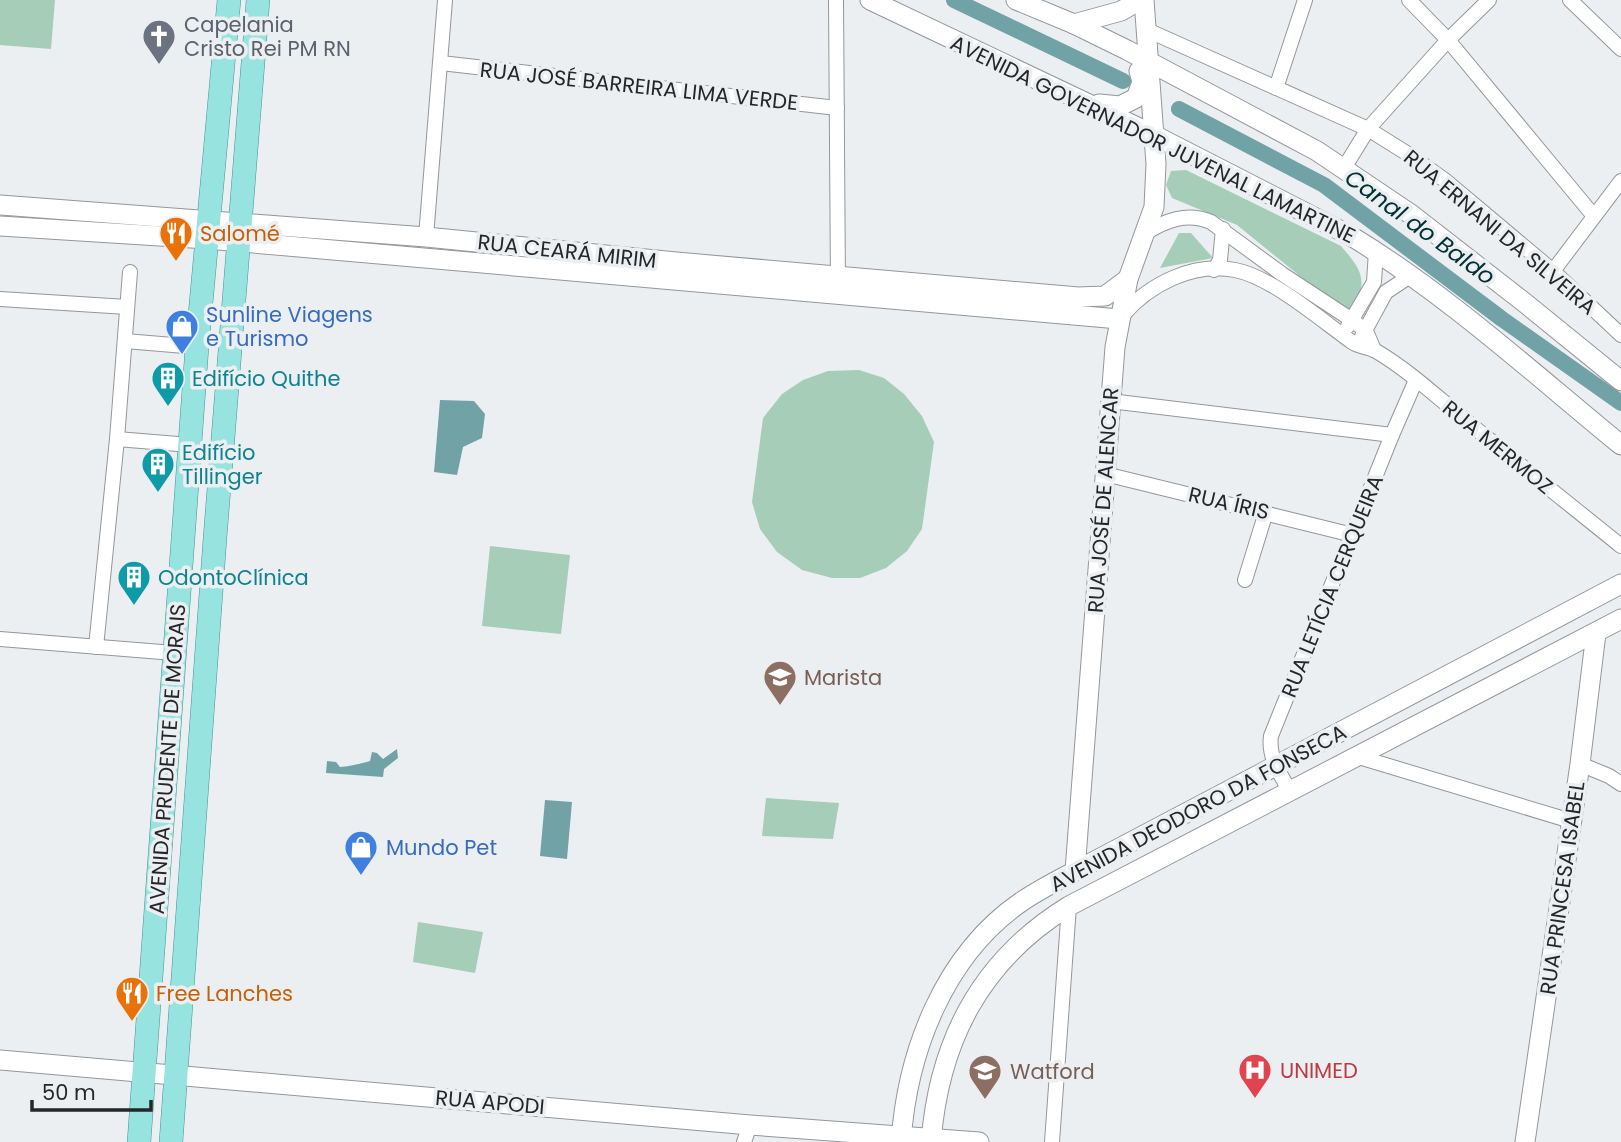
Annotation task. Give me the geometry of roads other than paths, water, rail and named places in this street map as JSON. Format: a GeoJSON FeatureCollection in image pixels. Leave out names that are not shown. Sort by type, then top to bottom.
{"type":"FeatureCollection","features":[{"type":"Feature","properties":{"kind":"main road","name":"AVENIDA PRUDENTE DE MORAIS"},"geometry":{"type":"LineString","coordinates":[[139,1142],[197,347],[229,0]]}},
{"type":"Feature","properties":{"kind":"main road","name":"AVENIDA PRUDENTE DE MORAIS"},"geometry":{"type":"LineString","coordinates":[[171,1142],[258,0]]}},
{"type":"Feature","properties":{"kind":"main road","name":"AVENIDA GOVERNADOR JUVENAL LAMARTINE"},"geometry":{"type":"LineString","coordinates":[[870,0],[1154,135],[1351,236],[1410,276],[1621,445]]}},
{"type":"Feature","properties":{"kind":"main road"},"geometry":{"type":"LineString","coordinates":[[1016,0],[1127,50],[1291,136],[1345,169],[1412,215],[1621,381]]}},
{"type":"Feature","properties":{"kind":"main road"},"geometry":{"type":"LineString","coordinates":[[1074,24],[1121,11],[1142,0]]}},
{"type":"Feature","properties":{"kind":"main road","name":"RUA JOSÉ DE ALENCAR"},"geometry":{"type":"LineString","coordinates":[[1075,871],[1110,401],[1119,319],[1128,279],[1156,194],[1147,30],[1142,0]]}},
{"type":"Feature","properties":{"kind":"main road"},"geometry":{"type":"LineString","coordinates":[[228,29],[238,35],[242,45],[250,112]]}},
{"type":"Feature","properties":{"kind":"main road"},"geometry":{"type":"LineString","coordinates":[[1078,98],[1121,106],[1136,98],[1142,87],[1142,77],[1127,50]]}},
{"type":"Feature","properties":{"kind":"main road","name":"RUA CEARÁ MIRIM"},"geometry":{"type":"LineString","coordinates":[[0,205],[239,232],[838,285],[1091,298],[1112,292],[1128,279]]}},
{"type":"Feature","properties":{"kind":"main road","name":"RUA CEARÁ MIRIM"},"geometry":{"type":"LineString","coordinates":[[0,226],[208,229]]}},
{"type":"Feature","properties":{"kind":"main road","name":"RUA CEARÁ MIRIM"},"geometry":{"type":"LineString","coordinates":[[239,232],[426,237],[1119,319]]}},
{"type":"Feature","properties":{"kind":"main road"},"geometry":{"type":"LineString","coordinates":[[183,536],[215,538]]}},
{"type":"Feature","properties":{"kind":"main road","name":"AVENIDA DEODORO DA FONSECA"},"geometry":{"type":"LineString","coordinates":[[901,1139],[905,1105],[920,1043],[930,1017],[960,963],[980,938],[1012,909],[1075,871],[1621,584]]}},
{"type":"Feature","properties":{"kind":"main road","name":"AVENIDA DEODORO DA FONSECA"},"geometry":{"type":"LineString","coordinates":[[931,1140],[943,1070],[958,1027],[970,1003],[1003,958],[1023,937],[1069,906],[1621,619]]}},
{"type":"Feature","properties":{"kind":"main road","name":"RUA PRINCESA ISABEL"},"geometry":{"type":"LineString","coordinates":[[1525,1142],[1580,764],[1596,633]]}},
{"type":"Feature","properties":{"kind":"main road"},"geometry":{"type":"LineString","coordinates":[[1414,695],[1428,720]]}},
{"type":"Feature","properties":{"kind":"main road"},"geometry":{"type":"LineString","coordinates":[[166,766],[198,768]]}},
{"type":"Feature","properties":{"kind":"main road"},"geometry":{"type":"LineString","coordinates":[[1159,828],[1168,830],[1173,835],[1174,841],[1168,854]]}},
{"type":"Feature","properties":{"kind":"main road","name":"RUA APODI"},"geometry":{"type":"LineString","coordinates":[[0,1060],[176,1074],[747,1133],[979,1142]]}},
{"type":"Feature","properties":{"kind":"street"},"geometry":{"type":"LineString","coordinates":[[426,237],[445,0]]}},
{"type":"Feature","properties":{"kind":"street"},"geometry":{"type":"LineString","coordinates":[[836,0],[838,285]]}},
{"type":"Feature","properties":{"kind":"street"},"geometry":{"type":"LineString","coordinates":[[1276,88],[1305,0]]}},
{"type":"Feature","properties":{"kind":"street"},"geometry":{"type":"LineString","coordinates":[[1409,0],[1448,40],[1593,215]]}},
{"type":"Feature","properties":{"kind":"street"},"geometry":{"type":"LineString","coordinates":[[1345,169],[1368,129],[1448,40],[1489,0]]}},
{"type":"Feature","properties":{"kind":"street"},"geometry":{"type":"LineString","coordinates":[[1570,0],[1621,49]]}},
{"type":"Feature","properties":{"kind":"street","name":"RUA ERNANI DA SILVEIRA"},"geometry":{"type":"LineString","coordinates":[[1147,30],[1368,129],[1446,181],[1553,271],[1621,335]]}},
{"type":"Feature","properties":{"kind":"street","name":"RUA JOSÉ BARREIRA LIMA VERDE"},"geometry":{"type":"LineString","coordinates":[[441,63],[837,108]]}},
{"type":"Feature","properties":{"kind":"street"},"geometry":{"type":"LineString","coordinates":[[1553,271],[1621,181]]}},
{"type":"Feature","properties":{"kind":"street"},"geometry":{"type":"LineString","coordinates":[[1144,234],[1166,222],[1190,217],[1201,218],[1223,229],[1282,274],[1366,331],[1374,350]]}},
{"type":"Feature","properties":{"kind":"street"},"geometry":{"type":"LineString","coordinates":[[1214,270],[1220,260],[1223,229]]}},
{"type":"Feature","properties":{"kind":"street"},"geometry":{"type":"LineString","coordinates":[[1342,334],[1374,282],[1376,251]]}},
{"type":"Feature","properties":{"kind":"street","name":"RUA MERMOZ"},"geometry":{"type":"LineString","coordinates":[[1119,319],[1142,295],[1174,277],[1214,270],[1234,270],[1249,274],[1268,284],[1354,344],[1374,350],[1416,380],[1621,546]]}},
{"type":"Feature","properties":{"kind":"street"},"geometry":{"type":"LineString","coordinates":[[96,647],[117,439],[130,272]]}},
{"type":"Feature","properties":{"kind":"street"},"geometry":{"type":"LineString","coordinates":[[1354,344],[1366,331],[1386,292],[1410,276]]}},
{"type":"Feature","properties":{"kind":"street"},"geometry":{"type":"LineString","coordinates":[[0,299],[127,307]]}},
{"type":"Feature","properties":{"kind":"street"},"geometry":{"type":"LineString","coordinates":[[125,341],[197,347]]}},
{"type":"Feature","properties":{"kind":"street","name":"RUA LETÍCIA CERQUEIRA"},"geometry":{"type":"LineString","coordinates":[[1290,791],[1271,751],[1272,736],[1416,380]]}},
{"type":"Feature","properties":{"kind":"street"},"geometry":{"type":"LineString","coordinates":[[1110,401],[1392,435]]}},
{"type":"Feature","properties":{"kind":"street"},"geometry":{"type":"LineString","coordinates":[[117,439],[190,445]]}},
{"type":"Feature","properties":{"kind":"street","name":"RUA ÍRIS"},"geometry":{"type":"LineString","coordinates":[[1105,474],[1353,535]]}},
{"type":"Feature","properties":{"kind":"street"},"geometry":{"type":"LineString","coordinates":[[1245,580],[1266,512]]}},
{"type":"Feature","properties":{"kind":"street"},"geometry":{"type":"LineString","coordinates":[[0,639],[174,653]]}},
{"type":"Feature","properties":{"kind":"street"},"geometry":{"type":"LineString","coordinates":[[1359,757],[1571,821]]}},
{"type":"Feature","properties":{"kind":"street"},"geometry":{"type":"LineString","coordinates":[[1580,764],[1621,784]]}},
{"type":"Feature","properties":{"kind":"street"},"geometry":{"type":"LineString","coordinates":[[1052,1142],[1069,906]]}},
{"type":"Feature","properties":{"kind":"water"},"geometry":{"type":"Polygon","coordinates":[[[440,400],[474,401],[485,414],[482,438],[463,447],[457,475],[434,472],[440,400]]]}},
{"type":"Feature","properties":{"kind":"water"},"geometry":{"type":"Polygon","coordinates":[[[397,749],[398,758],[384,769],[383,777],[326,773],[327,761],[336,762],[340,767],[347,766],[370,761],[372,752],[383,759],[397,749]]]}},
{"type":"Feature","properties":{"kind":"water"},"geometry":{"type":"Polygon","coordinates":[[[545,800],[572,802],[567,859],[540,856],[545,800]]]}},
{"type":"Feature","properties":{"kind":"waterway","name":"Canal do Baldo"},"geometry":{"type":"LineString","coordinates":[[954,0],[1123,81]]}},
{"type":"Feature","properties":{"kind":"waterway","name":"Canal do Baldo"},"geometry":{"type":"LineString","coordinates":[[1179,109],[1324,185],[1502,319],[1621,403]]}},
{"type":"Feature","properties":{"kind":"place","name":"Capelania Cristo Rei PM RN"},"geometry":{"type":"Point","coordinates":[159,66]}},
{"type":"Feature","properties":{"kind":"place","name":"Salomé"},"geometry":{"type":"Point","coordinates":[176,263]}},
{"type":"Feature","properties":{"kind":"place","name":"Sunline Viagens e Turismo"},"geometry":{"type":"Point","coordinates":[182,356]}},
{"type":"Feature","properties":{"kind":"place","name":"Edifício Quithe"},"geometry":{"type":"Point","coordinates":[168,408]}},
{"type":"Feature","properties":{"kind":"place","name":"Edifício Tillinger"},"geometry":{"type":"Point","coordinates":[158,494]}},
{"type":"Feature","properties":{"kind":"place","name":"OdontoClínica"},"geometry":{"type":"Point","coordinates":[134,607]}},
{"type":"Feature","properties":{"kind":"place","name":"Marista"},"geometry":{"type":"Point","coordinates":[780,707]}},
{"type":"Feature","properties":{"kind":"place","name":"Mundo Pet"},"geometry":{"type":"Point","coordinates":[361,877]}},
{"type":"Feature","properties":{"kind":"place","name":"Free Lanches"},"geometry":{"type":"Point","coordinates":[132,1023]}},
{"type":"Feature","properties":{"kind":"place","name":"UNIMED"},"geometry":{"type":"Point","coordinates":[1255,1100]}},
{"type":"Feature","properties":{"kind":"place","name":"Watford"},"geometry":{"type":"Point","coordinates":[985,1101]}}]}
